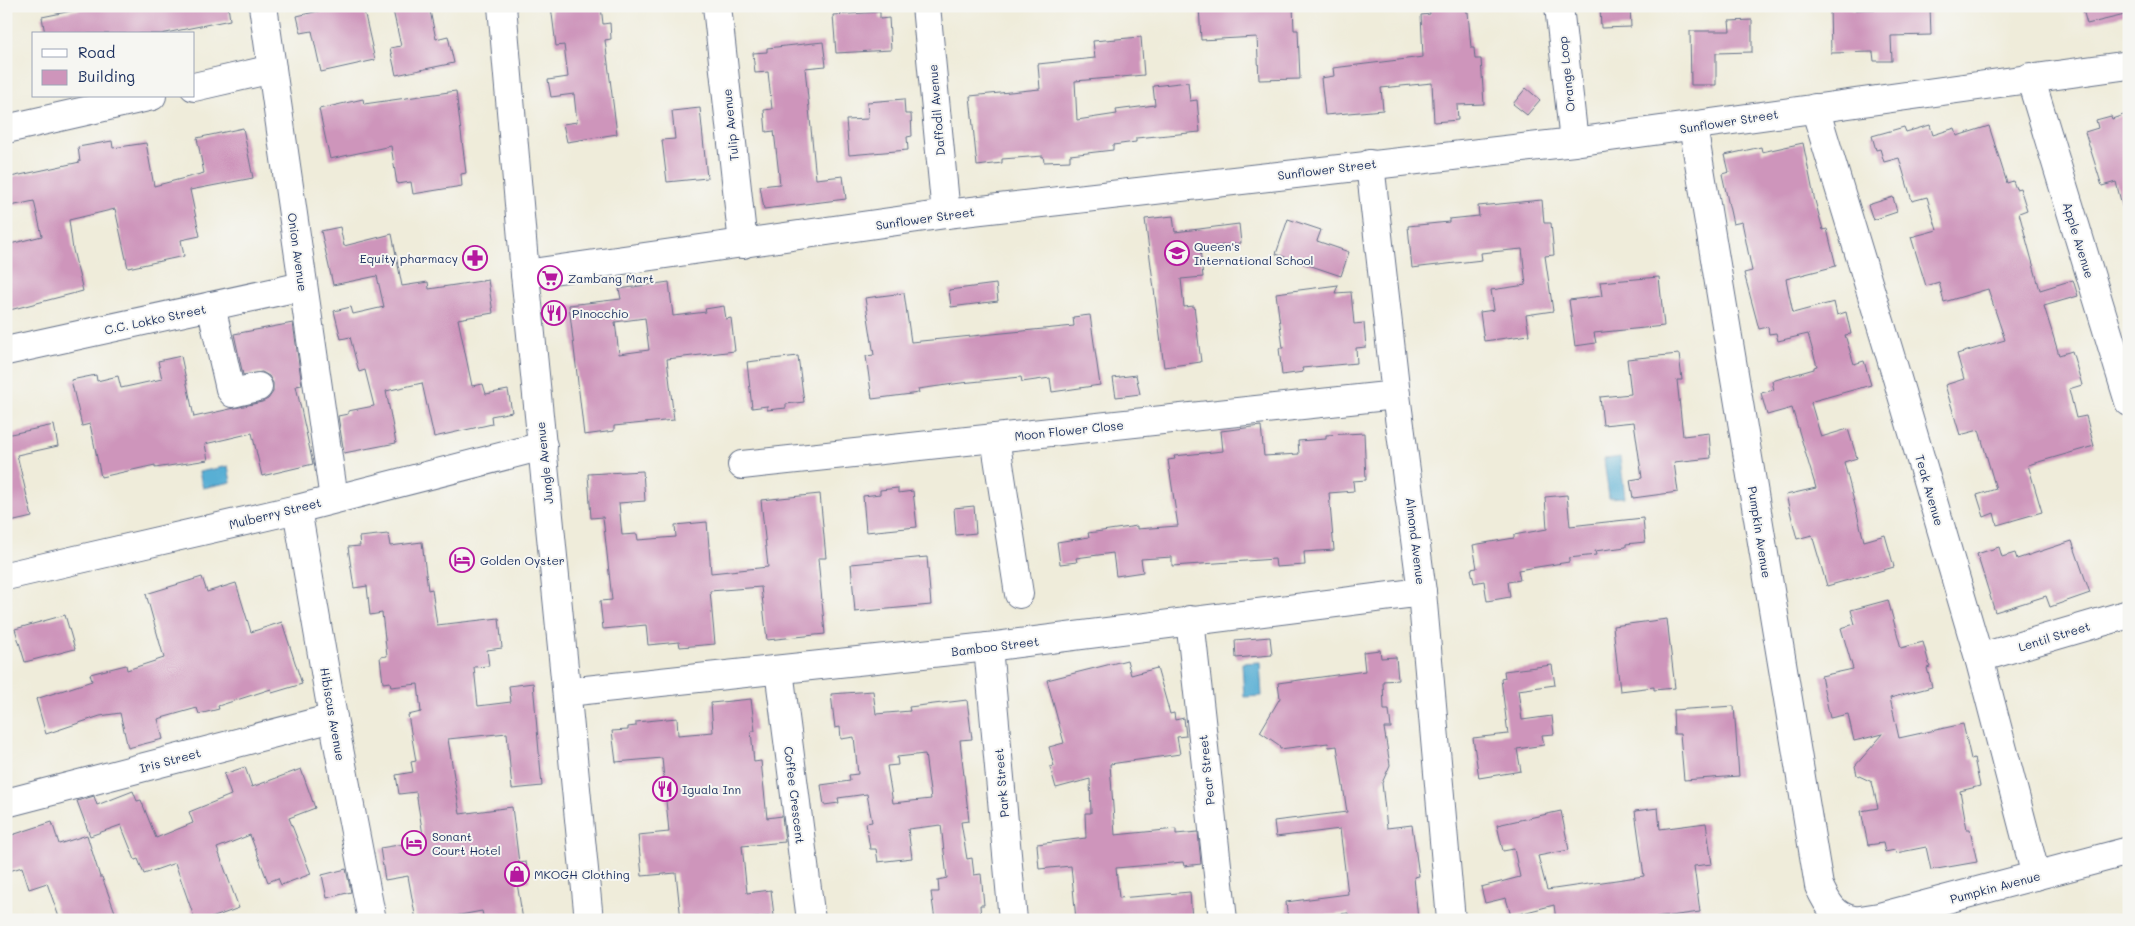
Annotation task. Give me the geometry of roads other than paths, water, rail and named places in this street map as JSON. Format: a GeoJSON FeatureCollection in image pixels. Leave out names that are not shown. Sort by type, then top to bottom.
{"type":"FeatureCollection","features":[{"type":"Feature","properties":{"kind":"street","name":"Onion Avenue"},"geometry":{"type":"LineString","coordinates":[[263,6],[334,499]]}},
{"type":"Feature","properties":{"kind":"street","name":"Jungle Avenue"},"geometry":{"type":"LineString","coordinates":[[502,6],[525,274],[589,920]]}},
{"type":"Feature","properties":{"kind":"street","name":"Tulip Avenue"},"geometry":{"type":"LineString","coordinates":[[717,6],[743,244]]}},
{"type":"Feature","properties":{"kind":"street","name":"Daffodil Avenue"},"geometry":{"type":"LineString","coordinates":[[926,6],[946,214]]}},
{"type":"Feature","properties":{"kind":"street","name":"Orange Loop"},"geometry":{"type":"LineString","coordinates":[[1559,6],[1574,142]]}},
{"type":"Feature","properties":{"kind":"street","name":"Sunflower Street"},"geometry":{"type":"LineString","coordinates":[[525,274],[946,214],[1574,142],[2030,77],[2129,65]]}},
{"type":"Feature","properties":{"kind":"street"},"geometry":{"type":"LineString","coordinates":[[195,87],[272,69]]}},
{"type":"Feature","properties":{"kind":"street","name":"Apple Avenue"},"geometry":{"type":"LineString","coordinates":[[2030,77],[2129,402]]}},
{"type":"Feature","properties":{"kind":"street"},"geometry":{"type":"LineString","coordinates":[[6,129],[143,98]]}},
{"type":"Feature","properties":{"kind":"street","name":"Teak Avenue"},"geometry":{"type":"LineString","coordinates":[[1815,108],[1979,658],[2036,876]]}},
{"type":"Feature","properties":{"kind":"street","name":"Pumpkin Avenue"},"geometry":{"type":"LineString","coordinates":[[1694,126],[1818,886],[1827,904],[1834,912],[1854,920]]}},
{"type":"Feature","properties":{"kind":"street","name":"Almond Avenue"},"geometry":{"type":"LineString","coordinates":[[1370,164],[1396,395],[1422,592],[1451,920]]}},
{"type":"Feature","properties":{"kind":"street","name":"C.C. Lokko Street"},"geometry":{"type":"LineString","coordinates":[[6,351],[303,286]]}},
{"type":"Feature","properties":{"kind":"street"},"geometry":{"type":"LineString","coordinates":[[211,306],[230,389],[233,392],[258,387]]}},
{"type":"Feature","properties":{"kind":"street","name":"Moon Flower Close"},"geometry":{"type":"LineString","coordinates":[[742,465],[1396,395]]}},
{"type":"Feature","properties":{"kind":"street"},"geometry":{"type":"LineString","coordinates":[[995,438],[1019,594]]}},
{"type":"Feature","properties":{"kind":"street","name":"Mulberry Street"},"geometry":{"type":"LineString","coordinates":[[6,576],[297,509],[542,446]]}},
{"type":"Feature","properties":{"kind":"street","name":"Hibiscus Avenue"},"geometry":{"type":"LineString","coordinates":[[297,509],[333,718],[372,920]]}},
{"type":"Feature","properties":{"kind":"street","name":"Bamboo Street"},"geometry":{"type":"LineString","coordinates":[[567,692],[988,647],[1422,592]]}},
{"type":"Feature","properties":{"kind":"street","name":"Lentil Street"},"geometry":{"type":"LineString","coordinates":[[1979,658],[2129,614]]}},
{"type":"Feature","properties":{"kind":"street","name":"Pear Street"},"geometry":{"type":"LineString","coordinates":[[1190,620],[1223,920]]}},
{"type":"Feature","properties":{"kind":"street","name":"Park Street"},"geometry":{"type":"LineString","coordinates":[[988,647],[1013,920]]}},
{"type":"Feature","properties":{"kind":"street","name":"Coffee Crescent"},"geometry":{"type":"LineString","coordinates":[[779,670],[811,920]]}},
{"type":"Feature","properties":{"kind":"street","name":"Iris Street"},"geometry":{"type":"LineString","coordinates":[[6,803],[333,718]]}},
{"type":"Feature","properties":{"kind":"street","name":"Pumpkin Avenue"},"geometry":{"type":"LineString","coordinates":[[1860,920],[1879,917],[2129,851]]}},
{"type":"Feature","properties":{"kind":"water"},"geometry":{"type":"Polygon","coordinates":[[[1620,457],[1625,497],[1609,498],[1604,459],[1620,457]]]}},
{"type":"Feature","properties":{"kind":"water"},"geometry":{"type":"Polygon","coordinates":[[[228,466],[231,482],[203,488],[199,472],[228,466]]]}},
{"type":"Feature","properties":{"kind":"water"},"geometry":{"type":"Polygon","coordinates":[[[1260,662],[1262,696],[1244,697],[1242,663],[1260,662]]]}},
{"type":"Feature","properties":{"kind":"place","name":"Queen's International School"},"geometry":{"type":"Point","coordinates":[1177,253]}},
{"type":"Feature","properties":{"kind":"place","name":"Equity pharmacy"},"geometry":{"type":"Point","coordinates":[475,258]}},
{"type":"Feature","properties":{"kind":"place","name":"Zambang Mart"},"geometry":{"type":"Point","coordinates":[550,278]}},
{"type":"Feature","properties":{"kind":"place","name":"Pinocchio"},"geometry":{"type":"Point","coordinates":[554,313]}},
{"type":"Feature","properties":{"kind":"place","name":"Golden Oyster"},"geometry":{"type":"Point","coordinates":[462,560]}},
{"type":"Feature","properties":{"kind":"place","name":"Iguala Inn"},"geometry":{"type":"Point","coordinates":[665,789]}},
{"type":"Feature","properties":{"kind":"place","name":"Sonant Court Hotel"},"geometry":{"type":"Point","coordinates":[414,843]}},
{"type":"Feature","properties":{"kind":"place","name":"MKOGH Clothing"},"geometry":{"type":"Point","coordinates":[517,874]}}]}
